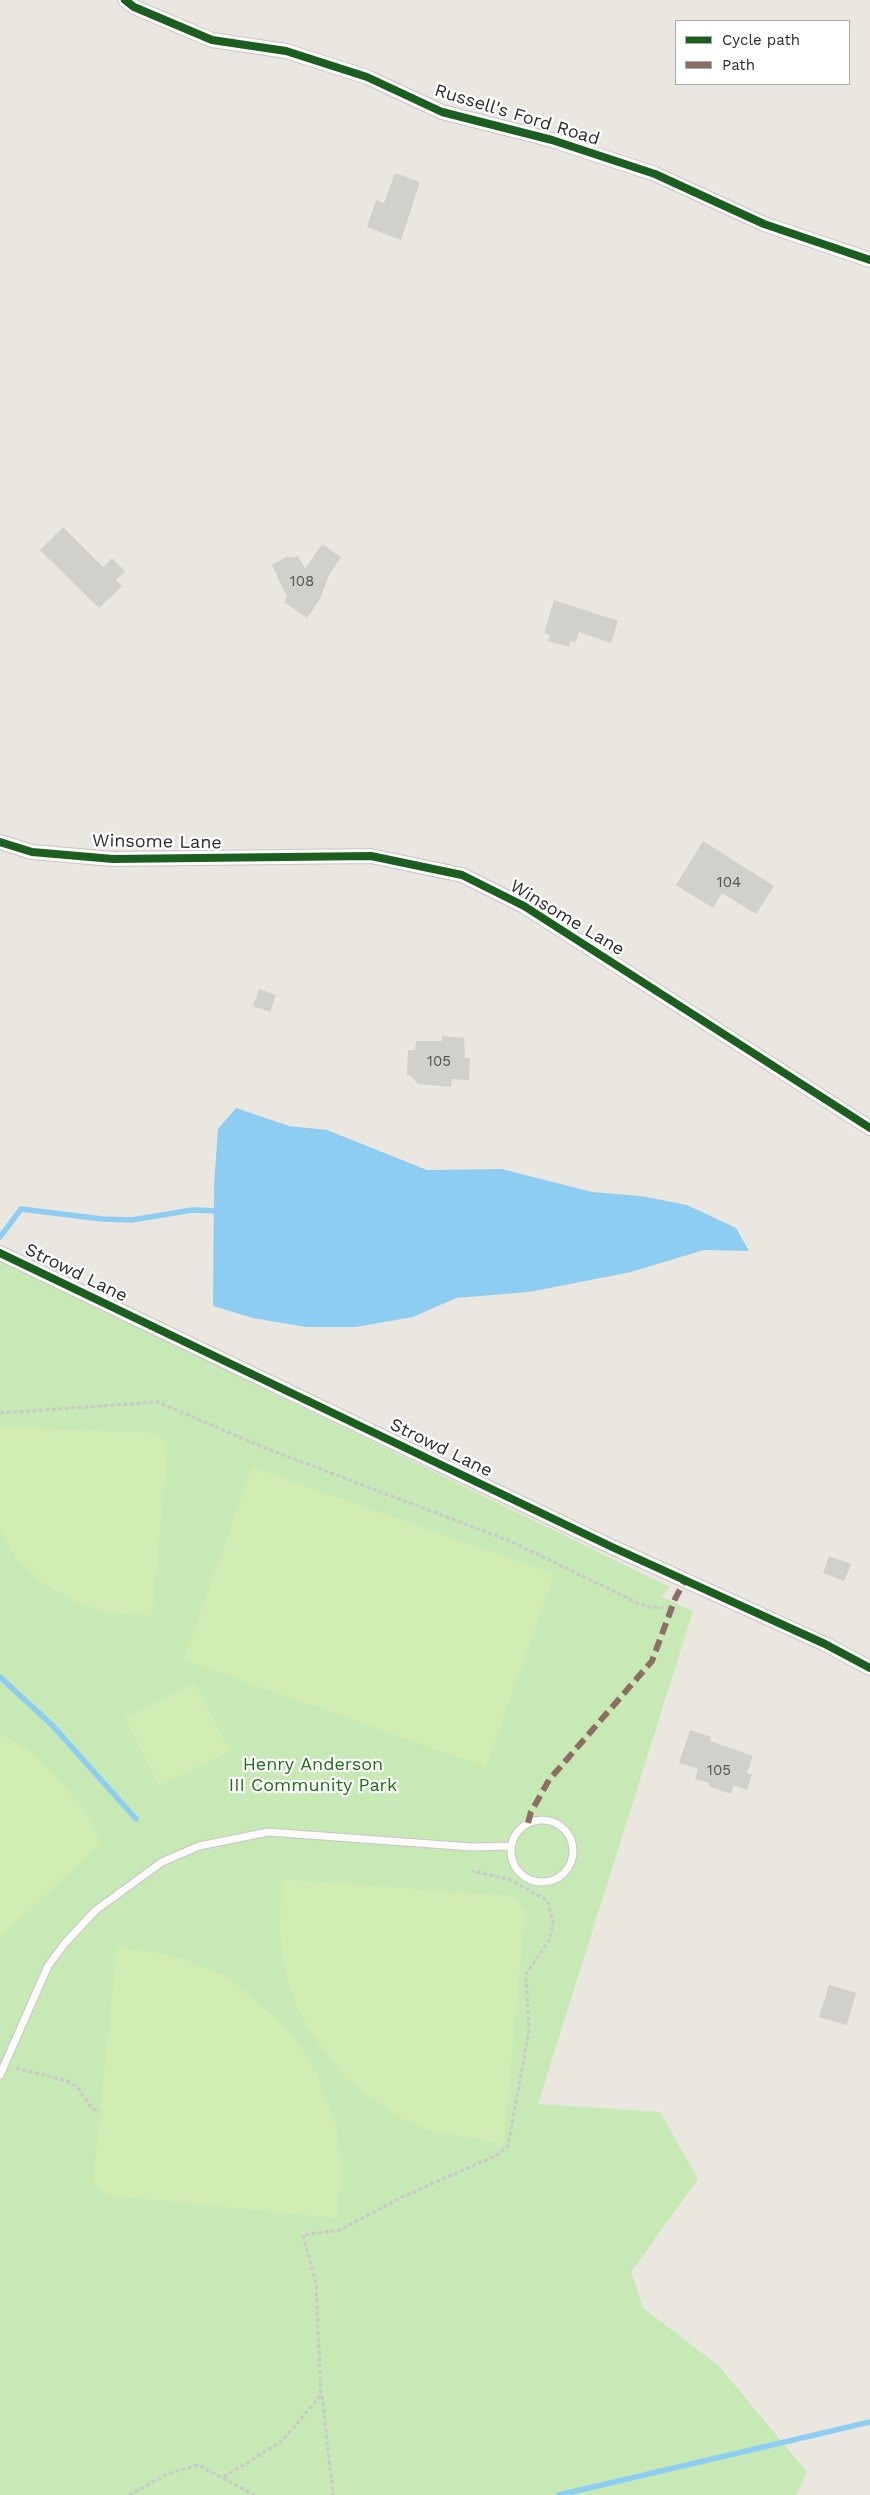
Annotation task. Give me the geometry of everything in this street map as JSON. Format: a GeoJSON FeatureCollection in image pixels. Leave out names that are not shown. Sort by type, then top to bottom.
{"type":"FeatureCollection","features":[{"type":"Feature","properties":{"kind":"street","name":"Russell's Ford Road"},"geometry":{"type":"LineString","coordinates":[[125,0],[134,7],[212,40],[286,51],[368,77],[442,112],[552,140],[656,174],[764,224],[870,260]]}},
{"type":"Feature","properties":{"kind":"street","name":"Winsome Lane"},"geometry":{"type":"LineString","coordinates":[[0,842],[32,852],[113,859],[371,856],[462,875],[524,906],[870,1128]]}},
{"type":"Feature","properties":{"kind":"street","name":"Strowd Lane"},"geometry":{"type":"LineString","coordinates":[[0,1253],[612,1548],[825,1644],[870,1668]]}},
{"type":"Feature","properties":{"kind":"lane"},"geometry":{"type":"LineString","coordinates":[[538,1820],[549,1820],[558,1824],[566,1832],[572,1841],[574,1852],[570,1864],[564,1873],[546,1882],[530,1880],[521,1875],[511,1858],[510,1846],[519,1829],[528,1823],[538,1820]]}},
{"type":"Feature","properties":{"kind":"lane"},"geometry":{"type":"LineString","coordinates":[[0,2075],[48,1966],[96,1910],[162,1862],[199,1846],[268,1832],[472,1847],[510,1846]]}},
{"type":"Feature","properties":{"kind":"path"},"geometry":{"type":"LineString","coordinates":[[0,1413],[158,1402],[265,1448],[510,1541],[638,1604],[649,1607],[671,1608]]}},
{"type":"Feature","properties":{"kind":"path"},"geometry":{"type":"LineString","coordinates":[[333,2495],[322,2395],[316,2284],[303,2235],[340,2230],[402,2197],[497,2155],[508,2146],[529,2032],[526,1974],[550,1939],[553,1922],[547,1900],[508,1879],[472,1871]]}},
{"type":"Feature","properties":{"kind":"path"},"geometry":{"type":"LineString","coordinates":[[16,2068],[67,2081],[77,2087],[92,2108],[100,2112]]}},
{"type":"Feature","properties":{"kind":"path"},"geometry":{"type":"LineString","coordinates":[[224,2477],[282,2440],[322,2395]]}},
{"type":"Feature","properties":{"kind":"path"},"geometry":{"type":"LineString","coordinates":[[129,2495],[167,2474],[198,2465],[255,2495]]}},
{"type":"Feature","properties":{"kind":"green space","name":"Henry Anderson III Community Park"},"geometry":{"type":"Polygon","coordinates":[[[0,1260],[670,1587],[661,1596],[693,1611],[538,2104],[660,2112],[698,2179],[631,2272],[643,2308],[718,2365],[807,2472],[796,2495],[0,2495],[0,1260]]]}},
{"type":"Feature","properties":{"kind":"green space"},"geometry":{"type":"Polygon","coordinates":[[[0,1427],[157,1433],[168,1445],[152,1616],[106,1612],[77,1603],[41,1582],[16,1558],[0,1530],[0,1427]]]}},
{"type":"Feature","properties":{"kind":"green space"},"geometry":{"type":"Polygon","coordinates":[[[252,1467],[554,1574],[486,1767],[184,1660],[252,1467]]]}},
{"type":"Feature","properties":{"kind":"green space"},"geometry":{"type":"Polygon","coordinates":[[[195,1683],[230,1751],[159,1786],[125,1718],[195,1683]]]}},
{"type":"Feature","properties":{"kind":"green space"},"geometry":{"type":"Polygon","coordinates":[[[0,1733],[29,1751],[55,1775],[82,1807],[101,1843],[0,1938],[0,1733]]]}},
{"type":"Feature","properties":{"kind":"green space"},"geometry":{"type":"Polygon","coordinates":[[[281,1879],[513,1896],[525,1910],[504,2144],[430,2131],[404,2120],[360,2091],[340,2072],[308,2028],[297,2007],[285,1972],[280,1935],[281,1879]]]}},
{"type":"Feature","properties":{"kind":"green space"},"geometry":{"type":"Polygon","coordinates":[[[117,1947],[183,1959],[229,1978],[279,2021],[300,2045],[316,2073],[336,2124],[341,2167],[338,2218],[104,2195],[93,2181],[117,1947]]]}},
{"type":"Feature","properties":{"kind":"water"},"geometry":{"type":"Polygon","coordinates":[[[236,1108],[289,1126],[327,1130],[427,1170],[502,1169],[592,1192],[641,1196],[687,1205],[736,1228],[749,1251],[704,1250],[631,1272],[529,1292],[456,1298],[413,1317],[356,1327],[306,1327],[253,1318],[213,1306],[214,1185],[218,1129],[236,1108]]]}},
{"type":"Feature","properties":{"kind":"building"},"geometry":{"type":"Polygon","coordinates":[[[395,173],[420,182],[401,240],[367,227],[376,200],[384,203],[395,173]]]}},
{"type":"Feature","properties":{"kind":"building"},"geometry":{"type":"Polygon","coordinates":[[[63,527],[103,567],[112,558],[125,571],[116,580],[122,586],[99,608],[40,550],[63,527]]]}},
{"type":"Feature","properties":{"kind":"building"},"geometry":{"type":"Polygon","coordinates":[[[322,544],[341,557],[329,575],[320,599],[307,618],[284,602],[287,597],[272,565],[288,556],[289,558],[298,556],[305,569],[322,544]]]}},
{"type":"Feature","properties":{"kind":"building"},"geometry":{"type":"Polygon","coordinates":[[[554,600],[618,621],[611,643],[579,632],[576,642],[570,641],[569,647],[548,641],[550,635],[544,633],[554,600]]]}},
{"type":"Feature","properties":{"kind":"building"},"geometry":{"type":"Polygon","coordinates":[[[703,841],[774,886],[756,914],[722,893],[713,908],[676,885],[703,841]]]}},
{"type":"Feature","properties":{"kind":"building"},"geometry":{"type":"Polygon","coordinates":[[[259,989],[276,995],[270,1012],[253,1006],[259,989]]]}},
{"type":"Feature","properties":{"kind":"building"},"geometry":{"type":"Polygon","coordinates":[[[442,1036],[464,1038],[465,1058],[470,1058],[469,1080],[452,1079],[451,1087],[418,1084],[411,1076],[407,1075],[408,1050],[415,1050],[416,1041],[442,1041],[442,1036]]]}},
{"type":"Feature","properties":{"kind":"building"},"geometry":{"type":"Polygon","coordinates":[[[829,1556],[851,1564],[844,1581],[823,1573],[829,1556]]]}},
{"type":"Feature","properties":{"kind":"building"},"geometry":{"type":"Polygon","coordinates":[[[690,1730],[711,1737],[710,1741],[753,1756],[747,1773],[752,1775],[747,1790],[734,1785],[731,1794],[708,1786],[709,1783],[695,1779],[698,1769],[679,1763],[690,1730]]]}},
{"type":"Feature","properties":{"kind":"building"},"geometry":{"type":"Polygon","coordinates":[[[829,1985],[856,1993],[847,2025],[819,2017],[829,1985]]]}},
{"type":"Feature","properties":{"kind":"waterway"},"geometry":{"type":"LineString","coordinates":[[0,1237],[21,1209],[102,1219],[132,1220],[192,1210],[221,1211]]}},
{"type":"Feature","properties":{"kind":"waterway"},"geometry":{"type":"LineString","coordinates":[[0,1677],[53,1726],[136,1819]]}},
{"type":"Feature","properties":{"kind":"waterway"},"geometry":{"type":"LineString","coordinates":[[559,2495],[870,2422]]}},
{"type":"Feature","properties":{"kind":"marked path"},"geometry":{"type":"LineString","coordinates":[[528,1823],[531,1812],[549,1780],[652,1661],[675,1599],[685,1580]]}},
{"type":"Feature","properties":{"kind":"cycle path"},"geometry":{"type":"LineString","coordinates":[[125,0],[134,7],[212,40],[286,51],[367,77],[442,112],[552,140],[655,174],[764,224],[870,260]]}},
{"type":"Feature","properties":{"kind":"cycle path"},"geometry":{"type":"LineString","coordinates":[[0,842],[32,852],[113,859],[371,856],[462,875],[524,906],[870,1128]]}},
{"type":"Feature","properties":{"kind":"cycle path"},"geometry":{"type":"LineString","coordinates":[[0,1253],[612,1547],[825,1644],[870,1668]]}}]}
